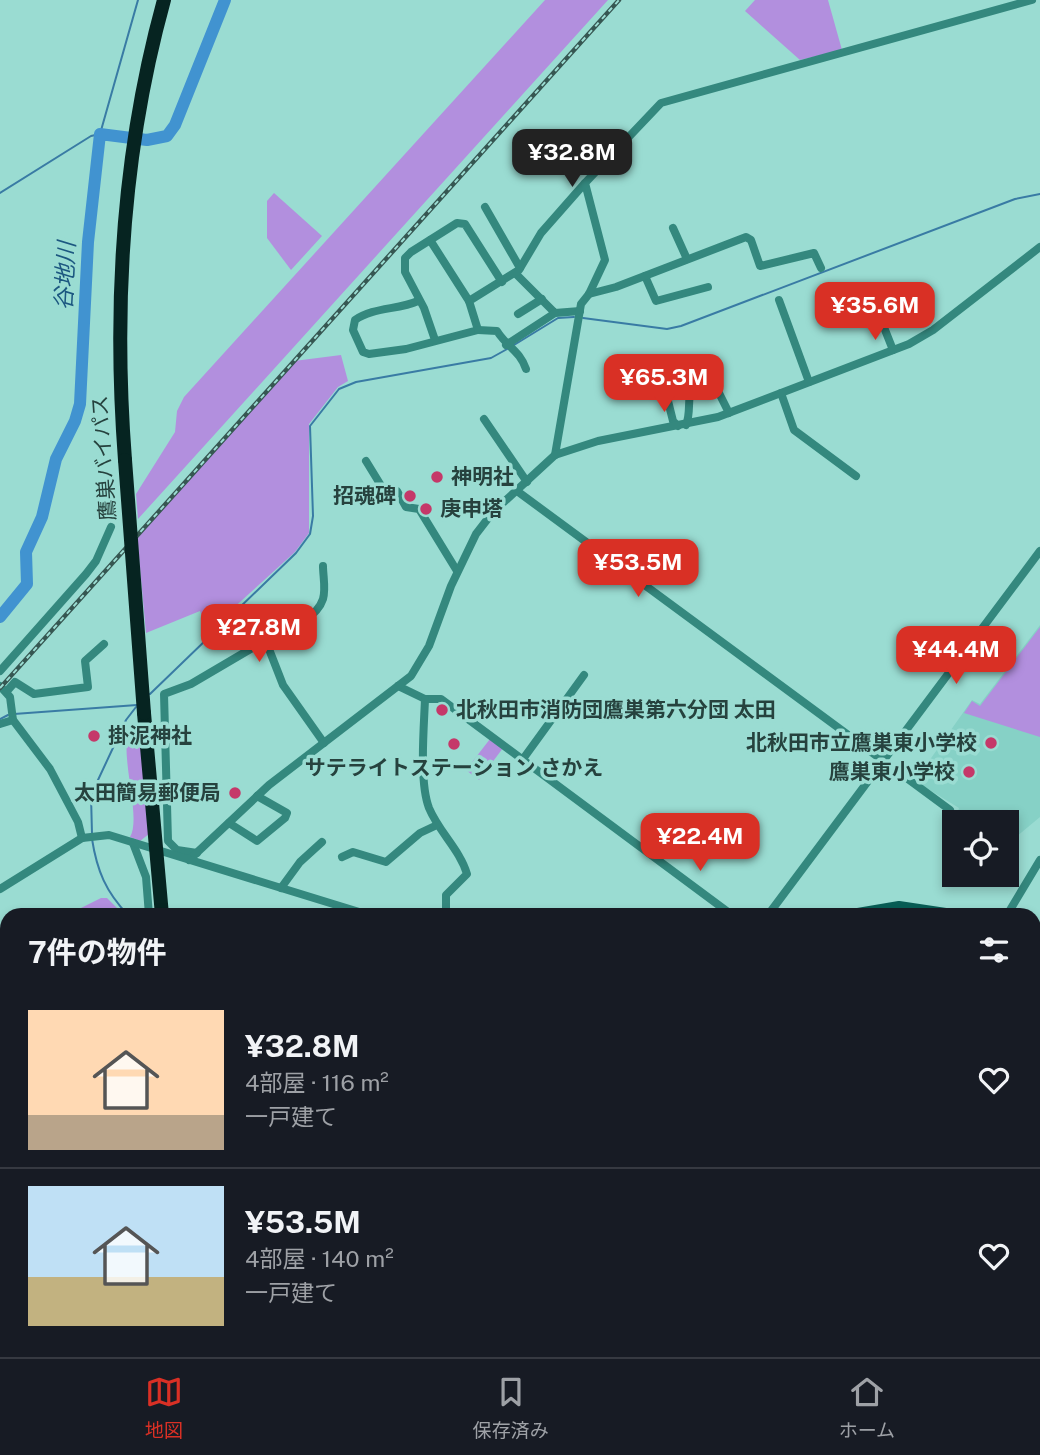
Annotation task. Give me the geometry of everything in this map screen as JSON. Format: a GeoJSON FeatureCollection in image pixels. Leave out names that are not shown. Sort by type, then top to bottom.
{"type":"FeatureCollection","features":[{"type":"Feature","properties":{"kind":"highway","name":"鷹巣バイパス"},"geometry":{"type":"LineString","coordinates":[[162,908],[118,370],[120,258],[135,124],[164,0]]}},
{"type":"Feature","properties":{"kind":"main road"},"geometry":{"type":"LineString","coordinates":[[887,908],[912,908]]}},
{"type":"Feature","properties":{"kind":"street"},"geometry":{"type":"LineString","coordinates":[[469,301],[518,271],[541,233],[661,103],[1032,0]]}},
{"type":"Feature","properties":{"kind":"street"},"geometry":{"type":"LineString","coordinates":[[555,456],[579,316],[605,260],[585,183]]}},
{"type":"Feature","properties":{"kind":"street"},"geometry":{"type":"LineString","coordinates":[[485,207],[518,271],[542,299],[555,313],[579,316]]}},
{"type":"Feature","properties":{"kind":"street"},"geometry":{"type":"LineString","coordinates":[[435,340],[404,264],[411,252],[457,223],[465,224],[502,282]]}},
{"type":"Feature","properties":{"kind":"street"},"geometry":{"type":"LineString","coordinates":[[673,228],[687,258]]}},
{"type":"Feature","properties":{"kind":"street"},"geometry":{"type":"LineString","coordinates":[[589,295],[746,237],[751,240],[760,265],[809,253],[816,255],[821,268]]}},
{"type":"Feature","properties":{"kind":"street"},"geometry":{"type":"LineString","coordinates":[[430,240],[469,301],[478,330]]}},
{"type":"Feature","properties":{"kind":"street"},"geometry":{"type":"LineString","coordinates":[[189,860],[257,796],[411,676],[423,658],[457,571],[476,534],[492,512],[555,456],[598,440],[682,426],[729,413],[893,350],[933,330],[1040,247]]}},
{"type":"Feature","properties":{"kind":"street"},"geometry":{"type":"LineString","coordinates":[[645,276],[656,301],[708,287]]}},
{"type":"Feature","properties":{"kind":"street"},"geometry":{"type":"LineString","coordinates":[[869,287],[893,350]]}},
{"type":"Feature","properties":{"kind":"street"},"geometry":{"type":"LineString","coordinates":[[518,314],[542,299]]}},
{"type":"Feature","properties":{"kind":"street"},"geometry":{"type":"LineString","coordinates":[[418,300],[406,307],[371,312],[355,320],[354,330],[358,343],[369,354],[406,349],[478,330],[496,331],[508,346],[521,355],[526,369]]}},
{"type":"Feature","properties":{"kind":"street"},"geometry":{"type":"LineString","coordinates":[[779,300],[809,382]]}},
{"type":"Feature","properties":{"kind":"street"},"geometry":{"type":"LineString","coordinates":[[508,346],[555,313]]}},
{"type":"Feature","properties":{"kind":"street"},"geometry":{"type":"LineString","coordinates":[[660,369],[673,421],[682,426]]}},
{"type":"Feature","properties":{"kind":"street"},"geometry":{"type":"LineString","coordinates":[[682,426],[690,413],[690,389],[700,378],[713,381],[729,413]]}},
{"type":"Feature","properties":{"kind":"street"},"geometry":{"type":"LineString","coordinates":[[781,393],[794,430],[856,476]]}},
{"type":"Feature","properties":{"kind":"street"},"geometry":{"type":"LineString","coordinates":[[484,419],[527,482]]}},
{"type":"Feature","properties":{"kind":"street"},"geometry":{"type":"LineString","coordinates":[[366,461],[384,492],[397,491],[406,507],[419,509],[457,571]]}},
{"type":"Feature","properties":{"kind":"street"},"geometry":{"type":"LineString","coordinates":[[517,491],[881,762],[950,810]]}},
{"type":"Feature","properties":{"kind":"street"},"geometry":{"type":"LineString","coordinates":[[0,671],[86,574],[96,561],[111,527]]}},
{"type":"Feature","properties":{"kind":"street"},"geometry":{"type":"LineString","coordinates":[[773,908],[1040,551]]}},
{"type":"Feature","properties":{"kind":"street"},"geometry":{"type":"LineString","coordinates":[[197,853],[177,850],[168,841],[164,694],[191,684],[310,616],[321,604],[324,596],[323,566]]}},
{"type":"Feature","properties":{"kind":"street"},"geometry":{"type":"LineString","coordinates":[[82,838],[78,822],[50,769],[13,716],[3,689],[15,682],[34,694],[89,687],[85,661],[104,644]]}},
{"type":"Feature","properties":{"kind":"street"},"geometry":{"type":"LineString","coordinates":[[262,644],[267,644],[283,685],[324,743]]}},
{"type":"Feature","properties":{"kind":"street"},"geometry":{"type":"LineString","coordinates":[[523,760],[584,675]]}},
{"type":"Feature","properties":{"kind":"street"},"geometry":{"type":"LineString","coordinates":[[398,686],[425,699],[440,699],[723,908]]}},
{"type":"Feature","properties":{"kind":"street"},"geometry":{"type":"LineString","coordinates":[[425,699],[425,782],[428,805],[437,825],[464,864],[467,874],[446,895],[446,908]]}},
{"type":"Feature","properties":{"kind":"street"},"geometry":{"type":"LineString","coordinates":[[0,724],[13,716]]}},
{"type":"Feature","properties":{"kind":"street"},"geometry":{"type":"LineString","coordinates":[[229,823],[257,841],[285,818],[287,813],[257,796]]}},
{"type":"Feature","properties":{"kind":"street"},"geometry":{"type":"LineString","coordinates":[[342,857],[353,852],[386,862],[420,833],[437,825]]}},
{"type":"Feature","properties":{"kind":"street"},"geometry":{"type":"LineString","coordinates":[[0,889],[82,838],[109,835],[346,908]]}},
{"type":"Feature","properties":{"kind":"street"},"geometry":{"type":"LineString","coordinates":[[281,888],[322,842]]}},
{"type":"Feature","properties":{"kind":"street"},"geometry":{"type":"LineString","coordinates":[[133,843],[146,877],[148,908]]}},
{"type":"Feature","properties":{"kind":"street"},"geometry":{"type":"LineString","coordinates":[[1011,908],[1040,860]]}},
{"type":"Feature","properties":{"kind":"shaded area"},"geometry":{"type":"Polygon","coordinates":[[[545,0],[608,0],[138,519],[136,494],[175,432],[177,411],[184,397],[545,0]]]}},
{"type":"Feature","properties":{"kind":"shaded area"},"geometry":{"type":"Polygon","coordinates":[[[755,0],[828,0],[842,50],[800,60],[745,11],[755,0]]]}},
{"type":"Feature","properties":{"kind":"shaded area"},"geometry":{"type":"Polygon","coordinates":[[[274,193],[322,236],[291,270],[267,238],[267,201],[274,193]]]}},
{"type":"Feature","properties":{"kind":"shaded area"},"geometry":{"type":"Polygon","coordinates":[[[341,355],[348,381],[338,387],[309,424],[309,533],[295,552],[208,631],[200,611],[146,633],[137,535],[294,361],[341,355]]]}},
{"type":"Feature","properties":{"kind":"shaded area","name":"北秋田市立鷹巣東小学校"},"geometry":{"type":"Polygon","coordinates":[[[1040,625],[1040,817],[1019,834],[1019,810],[958,810],[915,781],[972,700],[980,704],[1040,625]]]}},
{"type":"Feature","properties":{"kind":"shaded area"},"geometry":{"type":"Polygon","coordinates":[[[1040,627],[1040,737],[964,713],[972,701],[980,706],[1040,627]]]}},
{"type":"Feature","properties":{"kind":"shaded area"},"geometry":{"type":"Polygon","coordinates":[[[129,726],[141,727],[149,834],[140,841],[130,837],[134,816],[127,754],[129,726]]]}},
{"type":"Feature","properties":{"kind":"shaded area"},"geometry":{"type":"Polygon","coordinates":[[[490,739],[503,748],[479,780],[466,770],[490,739]]]}},
{"type":"Feature","properties":{"kind":"shaded area"},"geometry":{"type":"Polygon","coordinates":[[[101,898],[107,898],[117,908],[81,908],[101,898]]]}},
{"type":"Feature","properties":{"kind":"waterway"},"geometry":{"type":"LineString","coordinates":[[0,193],[91,136],[100,134],[138,0]]}},
{"type":"Feature","properties":{"kind":"waterway","name":"谷地川"},"geometry":{"type":"LineString","coordinates":[[0,617],[27,584],[26,552],[42,517],[56,459],[75,421],[80,404],[88,242],[100,134],[147,140],[167,136],[175,125],[225,0]]}},
{"type":"Feature","properties":{"kind":"waterway"},"geometry":{"type":"LineString","coordinates":[[583,318],[667,329],[681,326],[1015,199],[1040,194]]}},
{"type":"Feature","properties":{"kind":"waterway"},"geometry":{"type":"LineString","coordinates":[[514,345],[558,318],[574,317]]}},
{"type":"Feature","properties":{"kind":"waterway"},"geometry":{"type":"LineString","coordinates":[[150,694],[296,553],[310,534],[313,516],[310,426],[339,389],[356,382],[491,358],[509,348]]}},
{"type":"Feature","properties":{"kind":"waterway"},"geometry":{"type":"LineString","coordinates":[[14,714],[137,705]]}},
{"type":"Feature","properties":{"kind":"waterway"},"geometry":{"type":"LineString","coordinates":[[92,834],[91,795],[126,720],[136,707]]}},
{"type":"Feature","properties":{"kind":"waterway"},"geometry":{"type":"LineString","coordinates":[[0,719],[8,715]]}},
{"type":"Feature","properties":{"kind":"waterway"},"geometry":{"type":"LineString","coordinates":[[92,839],[104,880],[122,908]]}},
{"type":"Feature","properties":{"kind":"railway"},"geometry":{"type":"LineString","coordinates":[[0,688],[619,0]]}},
{"type":"Feature","properties":{"kind":"place","name":"神明社"},"geometry":{"type":"Point","coordinates":[437,477]}},
{"type":"Feature","properties":{"kind":"place","name":"招魂碑"},"geometry":{"type":"Point","coordinates":[410,496]}},
{"type":"Feature","properties":{"kind":"place","name":"庚申塔"},"geometry":{"type":"Point","coordinates":[426,509]}},
{"type":"Feature","properties":{"kind":"place","name":"北秋田市消防団鷹巣第六分団 太田"},"geometry":{"type":"Point","coordinates":[442,710]}},
{"type":"Feature","properties":{"kind":"place","name":"掛泥神社"},"geometry":{"type":"Point","coordinates":[94,736]}},
{"type":"Feature","properties":{"kind":"place","name":"北秋田市立鷹巣東小学校"},"geometry":{"type":"Point","coordinates":[991,743]}},
{"type":"Feature","properties":{"kind":"place","name":"サテライトステーション さかえ"},"geometry":{"type":"Point","coordinates":[454,744]}},
{"type":"Feature","properties":{"kind":"place","name":"鷹巣東小学校"},"geometry":{"type":"Point","coordinates":[969,772]}},
{"type":"Feature","properties":{"kind":"place","name":"太田簡易郵便局"},"geometry":{"type":"Point","coordinates":[235,793]}}]}
